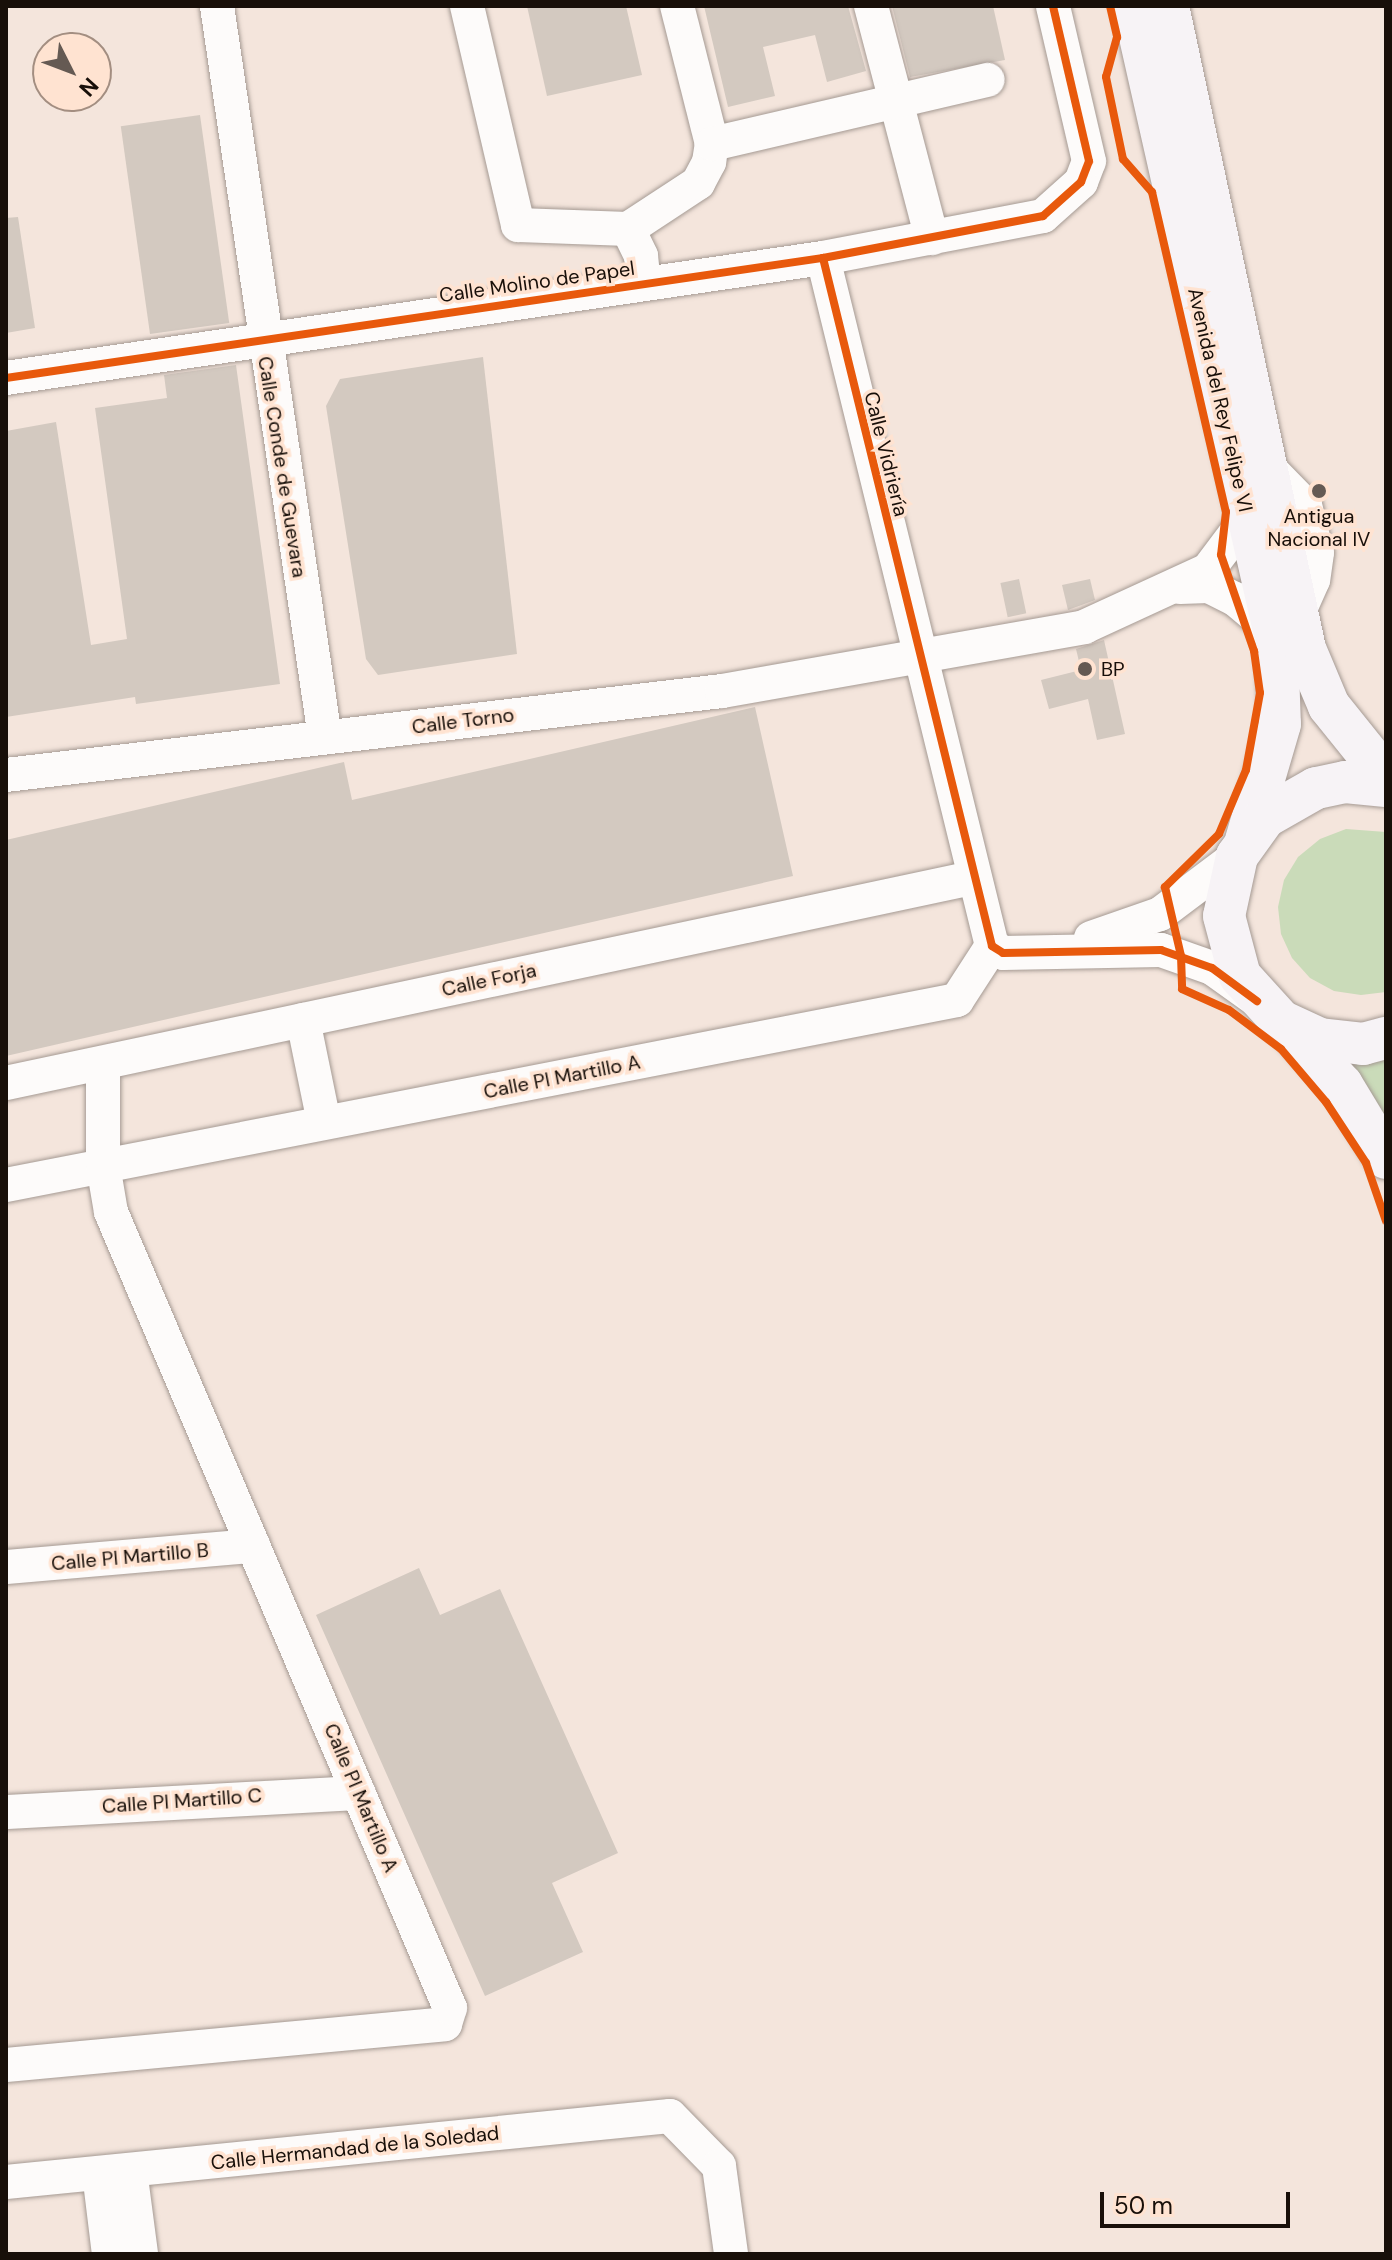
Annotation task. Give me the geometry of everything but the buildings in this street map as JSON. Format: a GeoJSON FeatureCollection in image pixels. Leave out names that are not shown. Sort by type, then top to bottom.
{"type":"FeatureCollection","features":[{"type":"Feature","properties":{"kind":"main road","name":"Avenida del Rey Felipe VI"},"geometry":{"type":"LineString","coordinates":[[1133,6],[1247,518],[1287,629],[1305,649],[1329,706],[1386,777]]}},
{"type":"Feature","properties":{"kind":"main road","name":"Avenida del Rey Felipe VI"},"geometry":{"type":"LineString","coordinates":[[1168,6],[1266,465],[1287,629],[1280,724],[1241,848],[1224,916],[1228,947],[1269,1011]]}},
{"type":"Feature","properties":{"kind":"main road"},"geometry":{"type":"LineString","coordinates":[[1241,848],[1265,817],[1316,788],[1345,782],[1386,786]]}},
{"type":"Feature","properties":{"kind":"main road"},"geometry":{"type":"LineString","coordinates":[[1269,1011],[1320,1039],[1363,1044],[1386,1038]]}},
{"type":"Feature","properties":{"kind":"main road"},"geometry":{"type":"LineString","coordinates":[[1269,1011],[1342,1085],[1386,1158]]}},
{"type":"Feature","properties":{"kind":"street","name":"Calle Conde de Guevara"},"geometry":{"type":"LineString","coordinates":[[217,6],[262,337],[325,737]]}},
{"type":"Feature","properties":{"kind":"street"},"geometry":{"type":"LineString","coordinates":[[467,6],[518,225],[628,229],[698,183],[712,144],[677,6]]}},
{"type":"Feature","properties":{"kind":"street"},"geometry":{"type":"LineString","coordinates":[[871,6],[932,238]]}},
{"type":"Feature","properties":{"kind":"street","name":"Calle Molino de Papel"},"geometry":{"type":"LineString","coordinates":[[6,378],[262,337],[823,258],[1043,216],[1066,200],[1089,161],[1053,6]]}},
{"type":"Feature","properties":{"kind":"street"},"geometry":{"type":"LineString","coordinates":[[712,144],[897,104],[988,80]]}},
{"type":"Feature","properties":{"kind":"street"},"geometry":{"type":"LineString","coordinates":[[628,229],[641,256],[644,283]]}},
{"type":"Feature","properties":{"kind":"street","name":"Calle Vidriería"},"geometry":{"type":"LineString","coordinates":[[823,258],[972,878],[992,946]]}},
{"type":"Feature","properties":{"kind":"street","name":"Calle Torno"},"geometry":{"type":"LineString","coordinates":[[6,775],[722,691],[918,653],[1084,627],[1180,587],[1208,570],[1247,518]]}},
{"type":"Feature","properties":{"kind":"street"},"geometry":{"type":"LineString","coordinates":[[1180,587],[1209,586],[1235,599],[1262,622],[1287,629]]}},
{"type":"Feature","properties":{"kind":"street"},"geometry":{"type":"LineString","coordinates":[[1028,952],[1113,933],[1160,914],[1241,848]]}},
{"type":"Feature","properties":{"kind":"street","name":"Calle Forja"},"geometry":{"type":"LineString","coordinates":[[6,1083],[972,878]]}},
{"type":"Feature","properties":{"kind":"street"},"geometry":{"type":"LineString","coordinates":[[992,946],[1003,953],[1161,950],[1212,968],[1269,1011]]}},
{"type":"Feature","properties":{"kind":"street","name":"Calle Pl Martillo A"},"geometry":{"type":"LineString","coordinates":[[6,1185],[957,1000],[992,946]]}},
{"type":"Feature","properties":{"kind":"street"},"geometry":{"type":"LineString","coordinates":[[303,1020],[324,1122]]}},
{"type":"Feature","properties":{"kind":"street","name":"Calle Pl Martillo A"},"geometry":{"type":"LineString","coordinates":[[6,2065],[445,2024],[450,2008],[111,1212],[103,1165],[103,1063]]}},
{"type":"Feature","properties":{"kind":"street","name":"Calle Pl Martillo B"},"geometry":{"type":"LineString","coordinates":[[6,1567],[253,1546]]}},
{"type":"Feature","properties":{"kind":"street","name":"Calle Pl Martillo C"},"geometry":{"type":"LineString","coordinates":[[6,1812],[358,1793]]}},
{"type":"Feature","properties":{"kind":"street","name":"Calle Hermandad de la Soledad"},"geometry":{"type":"LineString","coordinates":[[6,2182],[670,2116],[696,2138],[719,2166],[731,2254]]}},
{"type":"Feature","properties":{"kind":"street"},"geometry":{"type":"LineString","coordinates":[[109,2254],[115,2172]]}},
{"type":"Feature","properties":{"kind":"street"},"geometry":{"type":"LineString","coordinates":[[115,2172],[141,2254]]}},
{"type":"Feature","properties":{"kind":"green space"},"geometry":{"type":"Polygon","coordinates":[[[1346,829],[1386,832],[1386,992],[1361,995],[1334,991],[1310,978],[1292,958],[1281,934],[1278,907],[1284,880],[1298,857],[1320,839],[1346,829]]]}},
{"type":"Feature","properties":{"kind":"green space"},"geometry":{"type":"Polygon","coordinates":[[[1386,1058],[1386,1123],[1345,1061],[1386,1058]]]}},
{"type":"Feature","properties":{"kind":"cycle path"},"geometry":{"type":"LineString","coordinates":[[6,378],[823,258],[1043,216],[1081,182],[1089,161],[1053,6]]}},
{"type":"Feature","properties":{"kind":"cycle path"},"geometry":{"type":"LineString","coordinates":[[1110,6],[1117,37],[1106,77],[1123,159],[1152,192],[1226,512],[1221,555],[1254,651],[1260,693],[1246,770],[1219,834],[1165,887],[1181,956],[1182,989],[1229,1010],[1281,1049],[1326,1102],[1366,1163],[1386,1221]]}},
{"type":"Feature","properties":{"kind":"cycle path"},"geometry":{"type":"LineString","coordinates":[[823,258],[992,946],[1003,953],[1161,950],[1212,968],[1257,1001]]}},
{"type":"Feature","properties":{"kind":"place","name":"Antigua Nacional IV"},"geometry":{"type":"Point","coordinates":[1319,491]}},
{"type":"Feature","properties":{"kind":"place","name":"BP"},"geometry":{"type":"Point","coordinates":[1085,669]}}]}
